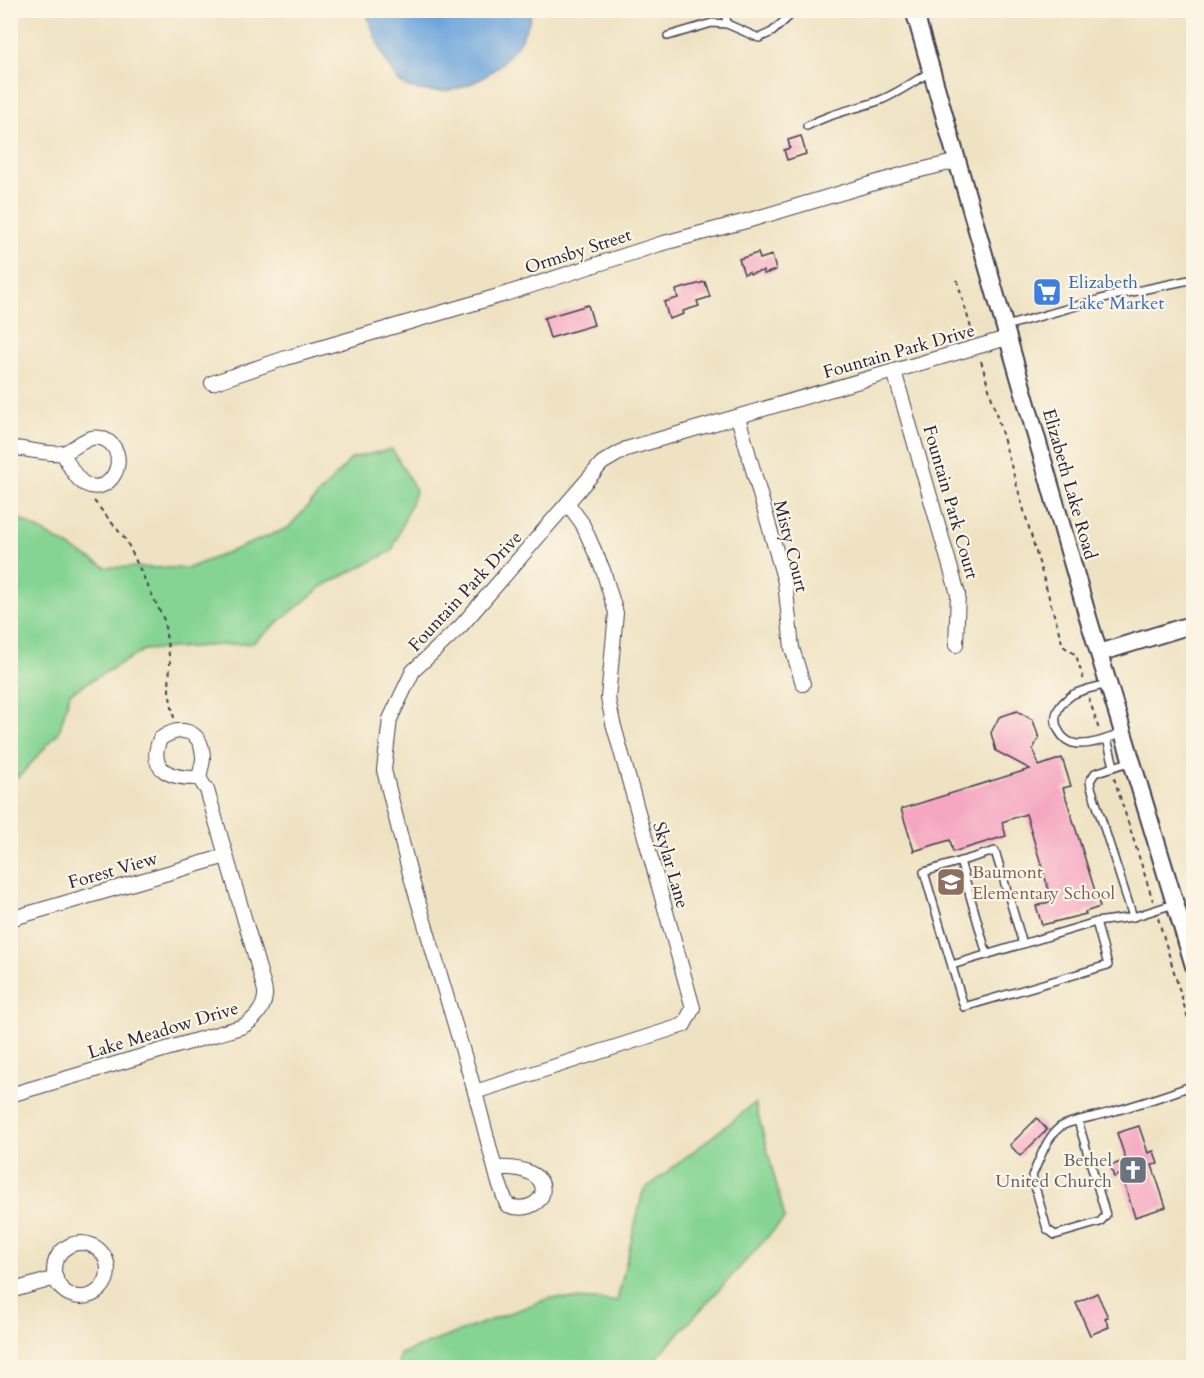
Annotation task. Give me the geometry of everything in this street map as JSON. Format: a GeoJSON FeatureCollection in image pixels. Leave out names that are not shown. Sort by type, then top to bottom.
{"type":"FeatureCollection","features":[{"type":"Feature","properties":{"kind":"street","name":"Elizabeth Lake Road"},"geometry":{"type":"LineString","coordinates":[[914,10],[1005,333],[1108,684],[1111,737],[1132,761],[1194,966]]}},
{"type":"Feature","properties":{"kind":"street","name":"Ormsby Street"},"geometry":{"type":"LineString","coordinates":[[212,383],[286,358],[502,295],[660,244],[908,173],[958,161]]}},
{"type":"Feature","properties":{"kind":"street","name":"Fountain Park Drive"},"geometry":{"type":"LineString","coordinates":[[495,1168],[475,1092],[410,874],[384,770],[390,719],[413,671],[461,626],[603,463],[626,449],[977,347],[1005,333]]}},
{"type":"Feature","properties":{"kind":"street","name":"Fountain Park Court"},"geometry":{"type":"LineString","coordinates":[[894,371],[958,594],[956,645]]}},
{"type":"Feature","properties":{"kind":"street","name":"Misty Court"},"geometry":{"type":"LineString","coordinates":[[738,417],[785,582],[792,648],[802,684]]}},
{"type":"Feature","properties":{"kind":"street"},"geometry":{"type":"LineString","coordinates":[[10,447],[63,453],[82,441],[100,438],[113,447],[118,459],[118,468],[109,482],[103,485],[88,484],[77,477],[63,453]]}},
{"type":"Feature","properties":{"kind":"street","name":"Skylar Lane"},"geometry":{"type":"LineString","coordinates":[[475,1092],[684,1025],[693,1008],[608,698],[616,613],[603,570],[582,523],[568,504]]}},
{"type":"Feature","properties":{"kind":"street"},"geometry":{"type":"LineString","coordinates":[[1099,653],[1194,624]]}},
{"type":"Feature","properties":{"kind":"street"},"geometry":{"type":"LineString","coordinates":[[176,730],[160,739],[156,748],[158,764],[164,772],[173,776],[200,778]]}},
{"type":"Feature","properties":{"kind":"street","name":"Lake Meadow Drive"},"geometry":{"type":"LineString","coordinates":[[10,1095],[241,1027],[249,1024],[260,1012],[265,997],[261,976],[207,790],[200,778],[203,756],[198,740],[189,732],[176,730]]}},
{"type":"Feature","properties":{"kind":"street","name":"Forest View"},"geometry":{"type":"LineString","coordinates":[[10,919],[225,856]]}},
{"type":"Feature","properties":{"kind":"street"},"geometry":{"type":"LineString","coordinates":[[10,1291],[56,1278]]}},
{"type":"Feature","properties":{"kind":"lane"},"geometry":{"type":"LineString","coordinates":[[725,10],[727,24]]}},
{"type":"Feature","properties":{"kind":"lane"},"geometry":{"type":"LineString","coordinates":[[668,36],[712,23],[736,26],[746,34],[759,38],[772,32],[796,10]]}},
{"type":"Feature","properties":{"kind":"lane"},"geometry":{"type":"LineString","coordinates":[[807,126],[824,116],[849,111],[881,100],[932,71]]}},
{"type":"Feature","properties":{"kind":"lane"},"geometry":{"type":"LineString","coordinates":[[1005,333],[1108,297],[1194,279]]}},
{"type":"Feature","properties":{"kind":"lane"},"geometry":{"type":"LineString","coordinates":[[1108,684],[1074,694],[1059,707],[1056,717],[1058,728],[1065,740],[1075,744],[1090,743],[1111,737],[1114,766]]}},
{"type":"Feature","properties":{"kind":"lane"},"geometry":{"type":"LineString","coordinates":[[1132,761],[1095,773],[1090,781],[1133,917]]}},
{"type":"Feature","properties":{"kind":"lane"},"geometry":{"type":"LineString","coordinates":[[1023,944],[995,851],[924,872],[964,1007],[1108,965],[1096,922]]}},
{"type":"Feature","properties":{"kind":"lane"},"geometry":{"type":"LineString","coordinates":[[960,861],[987,955]]}},
{"type":"Feature","properties":{"kind":"lane"},"geometry":{"type":"LineString","coordinates":[[952,965],[1096,922],[1133,917],[1175,904]]}},
{"type":"Feature","properties":{"kind":"lane"},"geometry":{"type":"LineString","coordinates":[[1078,1121],[1106,1215],[1100,1222],[1055,1235],[1047,1229],[1032,1176],[1047,1143],[1060,1127],[1078,1121],[1194,1085]]}},
{"type":"Feature","properties":{"kind":"path"},"geometry":{"type":"LineString","coordinates":[[957,279],[1064,646],[1076,655],[1087,690],[1111,737]]}},
{"type":"Feature","properties":{"kind":"path"},"geometry":{"type":"LineString","coordinates":[[88,484],[95,504],[126,540],[164,620],[170,662],[169,691],[176,730]]}},
{"type":"Feature","properties":{"kind":"green space"},"geometry":{"type":"Polygon","coordinates":[[[392,449],[416,490],[392,551],[323,586],[253,643],[144,650],[70,693],[59,732],[18,778],[10,757],[11,514],[105,567],[189,568],[288,528],[352,458],[392,449]]]}},
{"type":"Feature","properties":{"kind":"green space"},"geometry":{"type":"Polygon","coordinates":[[[755,1103],[785,1218],[648,1367],[398,1367],[400,1354],[550,1298],[617,1301],[643,1191],[755,1103]]]}},
{"type":"Feature","properties":{"kind":"water"},"geometry":{"type":"Polygon","coordinates":[[[367,10],[532,11],[527,28],[518,43],[494,69],[463,87],[446,91],[428,91],[408,87],[397,79],[381,50],[367,10]]]}},
{"type":"Feature","properties":{"kind":"building"},"geometry":{"type":"Polygon","coordinates":[[[801,136],[806,154],[787,160],[784,150],[790,148],[788,140],[801,136]]]}},
{"type":"Feature","properties":{"kind":"building"},"geometry":{"type":"Polygon","coordinates":[[[758,253],[760,259],[772,255],[776,270],[764,274],[763,271],[744,274],[739,259],[758,253]]]}},
{"type":"Feature","properties":{"kind":"building"},"geometry":{"type":"Polygon","coordinates":[[[705,282],[710,297],[697,301],[699,306],[669,319],[664,302],[678,298],[676,290],[705,282]]]}},
{"type":"Feature","properties":{"kind":"building"},"geometry":{"type":"Polygon","coordinates":[[[588,305],[594,325],[550,338],[544,318],[588,305]]]}},
{"type":"Feature","properties":{"kind":"building"},"geometry":{"type":"Polygon","coordinates":[[[1017,711],[1033,720],[1039,738],[1033,749],[1039,766],[1062,758],[1071,786],[1063,788],[1100,907],[1085,912],[1086,914],[1042,925],[1036,906],[1052,901],[1026,814],[1002,822],[1006,836],[953,852],[950,840],[914,851],[901,809],[1030,769],[996,751],[991,733],[999,717],[1017,711]]]}},
{"type":"Feature","properties":{"kind":"building"},"geometry":{"type":"Polygon","coordinates":[[[1037,1118],[1047,1130],[1020,1156],[1010,1145],[1037,1118]]]}},
{"type":"Feature","properties":{"kind":"building","name":"Bethel United Church"},"geometry":{"type":"Polygon","coordinates":[[[1139,1126],[1148,1153],[1154,1151],[1158,1164],[1152,1165],[1166,1207],[1135,1217],[1121,1174],[1114,1177],[1110,1166],[1126,1160],[1117,1133],[1139,1126]]]}},
{"type":"Feature","properties":{"kind":"building"},"geometry":{"type":"Polygon","coordinates":[[[1097,1293],[1108,1317],[1105,1318],[1109,1327],[1090,1335],[1076,1303],[1097,1293]]]}},
{"type":"Feature","properties":{"kind":"place","name":"Elizabeth Lake Market"},"geometry":{"type":"Point","coordinates":[1047,292]}},
{"type":"Feature","properties":{"kind":"place","name":"Baumont Elementary School"},"geometry":{"type":"Point","coordinates":[951,882]}},
{"type":"Feature","properties":{"kind":"place","name":"Bethel United Church"},"geometry":{"type":"Point","coordinates":[1133,1170]}}]}
